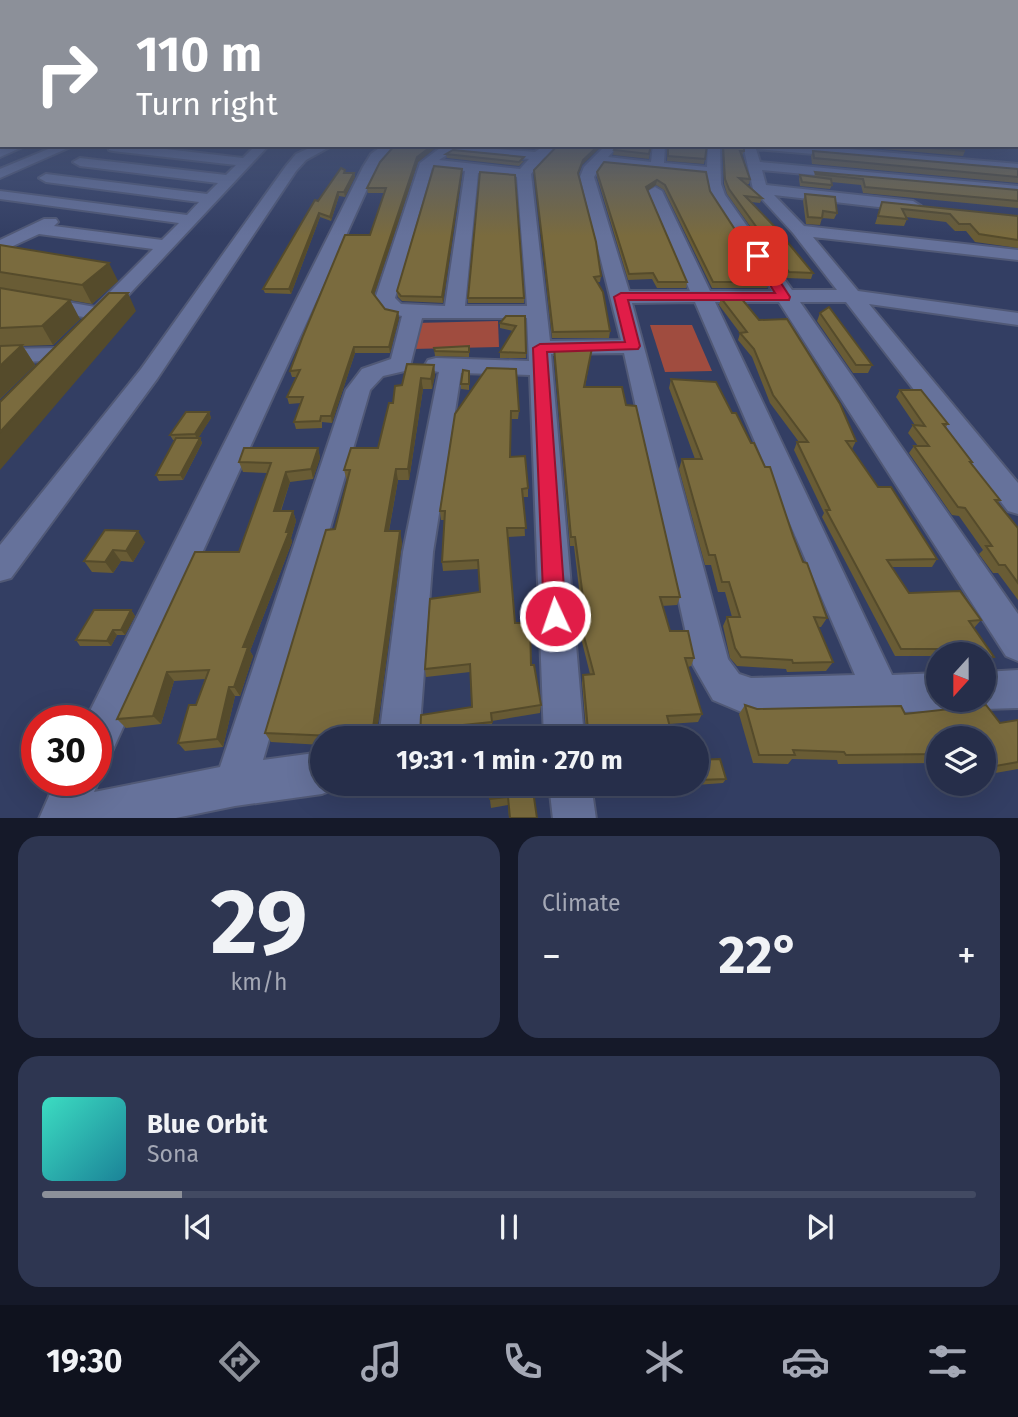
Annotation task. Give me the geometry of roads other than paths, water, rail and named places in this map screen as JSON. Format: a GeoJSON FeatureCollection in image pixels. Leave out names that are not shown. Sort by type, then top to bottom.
{"type":"FeatureCollection","features":[{"type":"Feature","properties":{"kind":"street"},"geometry":{"type":"LineString","coordinates":[[0,174],[35,159]]}},
{"type":"Feature","properties":{"kind":"street"},"geometry":{"type":"LineString","coordinates":[[3,195],[86,159]]}},
{"type":"Feature","properties":{"kind":"street"},"geometry":{"type":"LineString","coordinates":[[224,159],[247,162]]}},
{"type":"Feature","properties":{"kind":"street"},"geometry":{"type":"LineString","coordinates":[[42,374],[251,159]]}},
{"type":"Feature","properties":{"kind":"street"},"geometry":{"type":"LineString","coordinates":[[0,568],[149,374],[300,159]]}},
{"type":"Feature","properties":{"kind":"street"},"geometry":{"type":"LineString","coordinates":[[112,708],[258,398],[375,159]]}},
{"type":"Feature","properties":{"kind":"street"},"geometry":{"type":"LineString","coordinates":[[433,159],[427,163],[385,299],[395,309],[413,312],[537,312]]}},
{"type":"Feature","properties":{"kind":"street"},"geometry":{"type":"LineString","coordinates":[[427,163],[472,169],[537,159]]}},
{"type":"Feature","properties":{"kind":"street"},"geometry":{"type":"LineString","coordinates":[[538,159],[537,312],[563,726]]}},
{"type":"Feature","properties":{"kind":"street"},"geometry":{"type":"LineString","coordinates":[[599,159],[589,170],[587,177],[621,297],[711,665],[722,686],[737,694],[751,697],[926,692]]}},
{"type":"Feature","properties":{"kind":"street"},"geometry":{"type":"LineString","coordinates":[[617,159],[656,179],[713,172]]}},
{"type":"Feature","properties":{"kind":"street"},"geometry":{"type":"LineString","coordinates":[[658,159],[656,179],[702,298],[882,694]]}},
{"type":"Feature","properties":{"kind":"street"},"geometry":{"type":"LineString","coordinates":[[713,159],[718,195],[1018,644]]}},
{"type":"Feature","properties":{"kind":"street"},"geometry":{"type":"LineString","coordinates":[[754,159],[760,189],[799,230],[1009,483],[1018,503]]}},
{"type":"Feature","properties":{"kind":"street"},"geometry":{"type":"LineString","coordinates":[[803,159],[1018,190]]}},
{"type":"Feature","properties":{"kind":"street"},"geometry":{"type":"LineString","coordinates":[[872,159],[1018,168]]}},
{"type":"Feature","properties":{"kind":"street"},"geometry":{"type":"LineString","coordinates":[[80,162],[230,180]]}},
{"type":"Feature","properties":{"kind":"street"},"geometry":{"type":"LineString","coordinates":[[454,312],[472,169]]}},
{"type":"Feature","properties":{"kind":"street"},"geometry":{"type":"LineString","coordinates":[[46,178],[211,199]]}},
{"type":"Feature","properties":{"kind":"street"},"geometry":{"type":"LineString","coordinates":[[760,189],[923,206]]}},
{"type":"Feature","properties":{"kind":"street"},"geometry":{"type":"LineString","coordinates":[[3,195],[191,220]]}},
{"type":"Feature","properties":{"kind":"street"},"geometry":{"type":"LineString","coordinates":[[0,247],[82,206]]}},
{"type":"Feature","properties":{"kind":"street"},"geometry":{"type":"LineString","coordinates":[[37,229],[166,246]]}},
{"type":"Feature","properties":{"kind":"street"},"geometry":{"type":"LineString","coordinates":[[799,230],[1018,255]]}},
{"type":"Feature","properties":{"kind":"street"},"geometry":{"type":"LineString","coordinates":[[0,253],[27,258]]}},
{"type":"Feature","properties":{"kind":"street"},"geometry":{"type":"LineString","coordinates":[[109,272],[136,276]]}},
{"type":"Feature","properties":{"kind":"street"},"geometry":{"type":"LineString","coordinates":[[621,297],[852,296],[1018,319]]}},
{"type":"Feature","properties":{"kind":"street"},"geometry":{"type":"LineString","coordinates":[[1,298],[100,314]]}},
{"type":"Feature","properties":{"kind":"street"},"geometry":{"type":"LineString","coordinates":[[401,365],[413,312]]}},
{"type":"Feature","properties":{"kind":"street"},"geometry":{"type":"LineString","coordinates":[[235,785],[358,390],[372,371],[383,365],[451,366],[633,346]]}},
{"type":"Feature","properties":{"kind":"street"},"geometry":{"type":"LineString","coordinates":[[0,356],[60,355]]}},
{"type":"Feature","properties":{"kind":"street"},"geometry":{"type":"LineString","coordinates":[[400,726],[418,552],[451,366]]}},
{"type":"Feature","properties":{"kind":"street"},"geometry":{"type":"LineString","coordinates":[[996,690],[1018,689]]}},
{"type":"Feature","properties":{"kind":"street"},"geometry":{"type":"LineString","coordinates":[[83,818],[97,811],[235,785],[310,775]]}},
{"type":"Feature","properties":{"kind":"street"},"geometry":{"type":"LineString","coordinates":[[60,818],[70,796]]}},
{"type":"Feature","properties":{"kind":"street"},"geometry":{"type":"LineString","coordinates":[[572,796],[575,818]]}}]}
